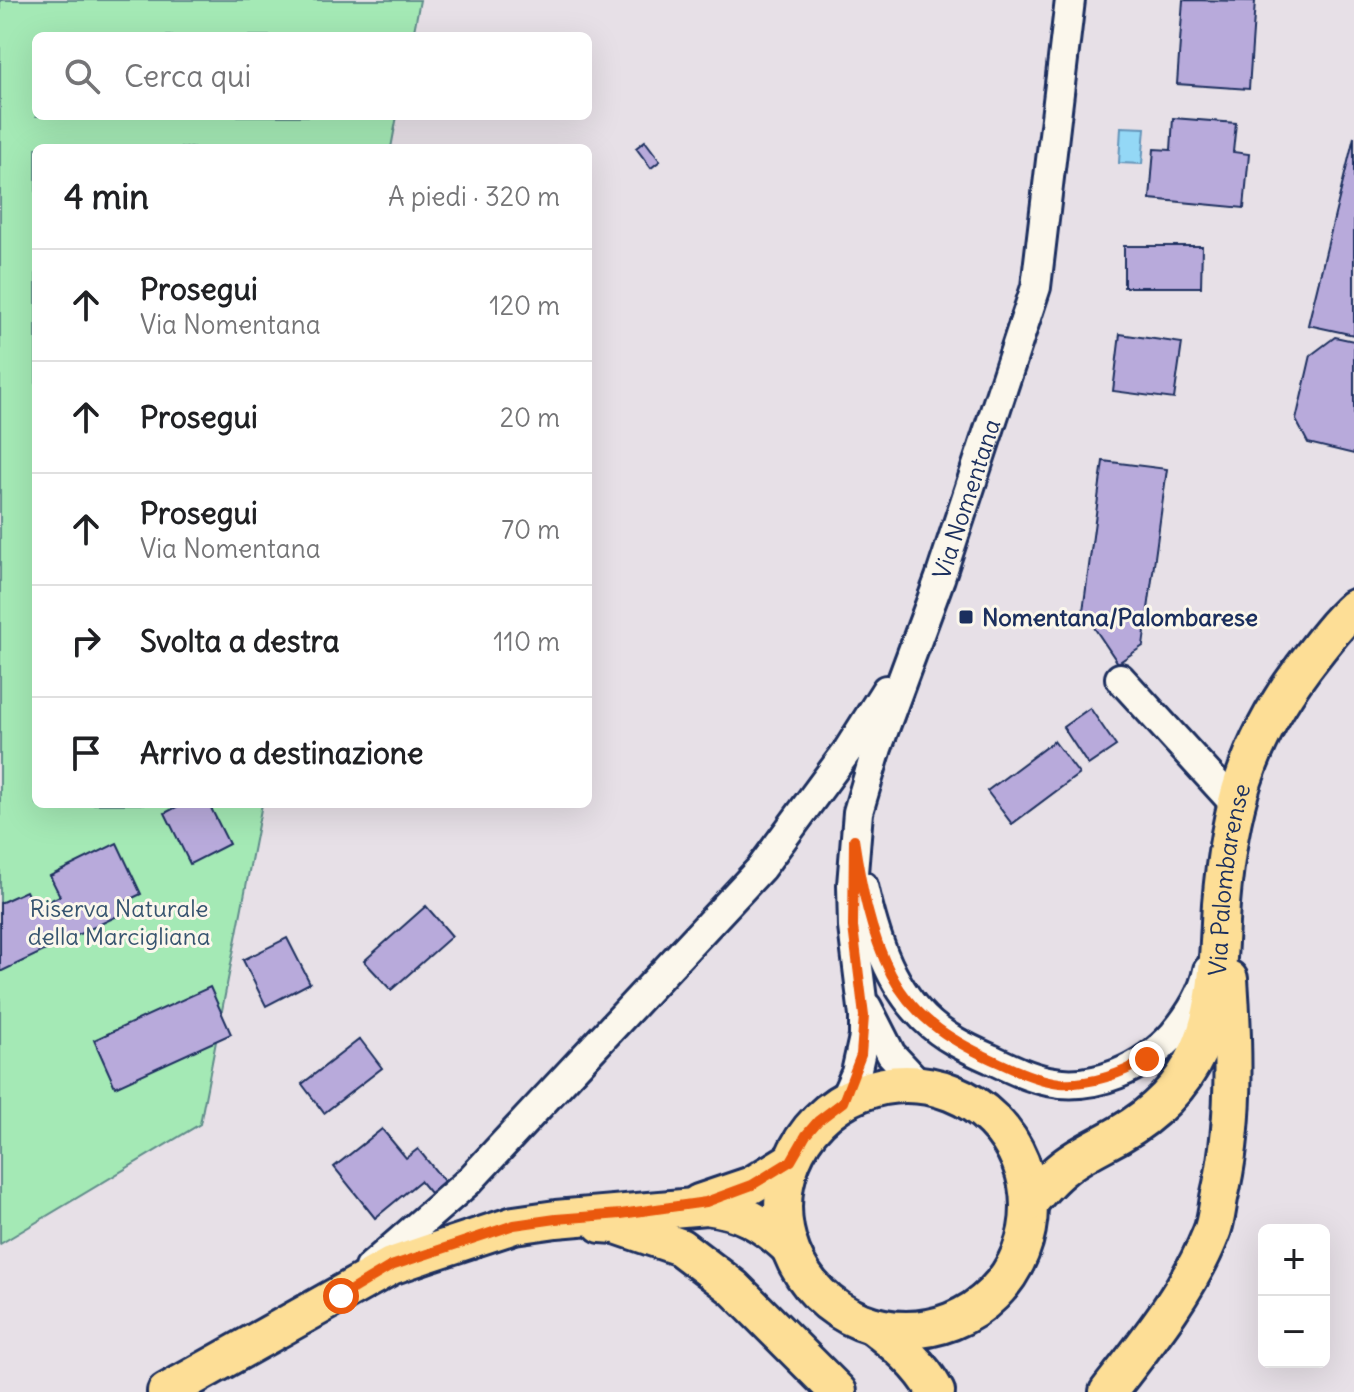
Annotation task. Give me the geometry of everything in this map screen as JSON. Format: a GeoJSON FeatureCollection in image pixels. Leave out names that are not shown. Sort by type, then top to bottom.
{"type":"FeatureCollection","features":[{"type":"Feature","properties":{"kind":"main road","name":"Via Palombarense"},"geometry":{"type":"LineString","coordinates":[[1029,1203],[1063,1167],[1146,1117],[1187,1073],[1200,1050],[1215,985],[1222,890],[1235,804],[1247,764],[1265,725],[1311,657],[1354,608]]}},
{"type":"Feature","properties":{"kind":"main road"},"geometry":{"type":"LineString","coordinates":[[1108,1392],[1158,1327],[1191,1274],[1212,1232],[1230,1140],[1233,1028],[1222,890]]}},
{"type":"Feature","properties":{"kind":"main road"},"geometry":{"type":"LineString","coordinates":[[873,1326],[911,1331],[951,1322],[963,1316],[995,1293],[1014,1266],[1027,1233],[1027,1182],[1012,1144],[981,1110],[944,1091],[920,1085],[874,1089],[843,1102],[818,1121],[791,1161],[782,1209],[789,1247],[802,1274],[839,1311],[873,1326],[910,1357],[936,1392]]}},
{"type":"Feature","properties":{"kind":"main road","name":"Via Palombarense"},"geometry":{"type":"LineString","coordinates":[[1012,1144],[1026,1149],[1056,1152],[1104,1142]]}},
{"type":"Feature","properties":{"kind":"main road"},"geometry":{"type":"LineString","coordinates":[[166,1392],[391,1266],[514,1225],[706,1202],[752,1185],[791,1161]]}},
{"type":"Feature","properties":{"kind":"main road"},"geometry":{"type":"LineString","coordinates":[[684,1206],[727,1208],[748,1215],[789,1247]]}},
{"type":"Feature","properties":{"kind":"main road"},"geometry":{"type":"LineString","coordinates":[[556,1219],[616,1225],[680,1247],[734,1288],[838,1392]]}},
{"type":"Feature","properties":{"kind":"main road"},"geometry":{"type":"LineString","coordinates":[[943,1392],[947,1353],[963,1316]]}},
{"type":"Feature","properties":{"kind":"street","name":"Via Nomentana"},"geometry":{"type":"LineString","coordinates":[[843,1102],[861,1055],[864,1016],[853,927],[854,839],[858,812],[877,748],[940,578],[1036,287],[1070,0]]}},
{"type":"Feature","properties":{"kind":"street"},"geometry":{"type":"LineString","coordinates":[[315,1309],[370,1268],[469,1181],[761,868],[848,750],[883,695],[940,578]]}},
{"type":"Feature","properties":{"kind":"street"},"geometry":{"type":"LineString","coordinates":[[1120,678],[1235,804]]}},
{"type":"Feature","properties":{"kind":"street"},"geometry":{"type":"LineString","coordinates":[[854,839],[868,909],[881,950],[891,975],[908,1001],[944,1035],[967,1049],[1028,1076],[1051,1082],[1091,1080],[1126,1071],[1164,1044],[1180,1026],[1206,981],[1222,890]]}},
{"type":"Feature","properties":{"kind":"street","name":"Via Nomentana"},"geometry":{"type":"LineString","coordinates":[[861,991],[874,1024],[891,1054],[920,1085]]}},
{"type":"Feature","properties":{"kind":"green space","name":"Riserva Naturale della Marcigliana"},"geometry":{"type":"Polygon","coordinates":[[[0,0],[420,0],[414,32],[32,32],[32,120],[396,120],[392,144],[32,144],[32,808],[261,808],[200,1124],[0,1244],[0,0]]]}},
{"type":"Feature","properties":{"kind":"water"},"geometry":{"type":"Polygon","coordinates":[[[1121,127],[1145,128],[1142,164],[1119,163],[1121,127]]]}},
{"type":"Feature","properties":{"kind":"building"},"geometry":{"type":"Polygon","coordinates":[[[1183,0],[1255,1],[1249,89],[1177,84],[1183,0]]]}},
{"type":"Feature","properties":{"kind":"building"},"geometry":{"type":"Polygon","coordinates":[[[1173,118],[1236,123],[1233,152],[1249,154],[1244,208],[1150,199],[1154,149],[1171,150],[1173,118]]]}},
{"type":"Feature","properties":{"kind":"building"},"geometry":{"type":"Polygon","coordinates":[[[1354,137],[1354,335],[1308,325],[1354,137]]]}},
{"type":"Feature","properties":{"kind":"building"},"geometry":{"type":"Polygon","coordinates":[[[645,141],[660,161],[651,168],[636,148],[645,141]]]}},
{"type":"Feature","properties":{"kind":"building"},"geometry":{"type":"Polygon","coordinates":[[[1124,246],[1202,246],[1201,287],[1124,287],[1124,246]]]}},
{"type":"Feature","properties":{"kind":"building"},"geometry":{"type":"Polygon","coordinates":[[[1120,334],[1182,343],[1174,399],[1113,391],[1120,334]]]}},
{"type":"Feature","properties":{"kind":"building"},"geometry":{"type":"Polygon","coordinates":[[[1335,337],[1354,341],[1354,454],[1308,443],[1296,420],[1311,355],[1335,337]]]}},
{"type":"Feature","properties":{"kind":"building"},"geometry":{"type":"Polygon","coordinates":[[[1103,461],[1167,469],[1143,646],[1118,663],[1083,611],[1103,461]]]}},
{"type":"Feature","properties":{"kind":"building"},"geometry":{"type":"Polygon","coordinates":[[[1090,708],[1116,746],[1088,765],[1063,727],[1090,708]]]}},
{"type":"Feature","properties":{"kind":"building"},"geometry":{"type":"Polygon","coordinates":[[[1054,741],[1079,774],[1012,824],[987,791],[1054,741]]]}},
{"type":"Feature","properties":{"kind":"building"},"geometry":{"type":"Polygon","coordinates":[[[174,808],[211,808],[229,844],[190,864],[165,813],[174,808]]]}},
{"type":"Feature","properties":{"kind":"building"},"geometry":{"type":"Polygon","coordinates":[[[117,843],[141,894],[126,901],[130,910],[0,972],[0,903],[26,891],[34,908],[60,896],[50,876],[117,843]]]}},
{"type":"Feature","properties":{"kind":"building"},"geometry":{"type":"Polygon","coordinates":[[[426,906],[452,936],[391,990],[364,961],[426,906]]]}},
{"type":"Feature","properties":{"kind":"building"},"geometry":{"type":"Polygon","coordinates":[[[287,938],[310,983],[266,1006],[243,960],[287,938]]]}},
{"type":"Feature","properties":{"kind":"building"},"geometry":{"type":"Polygon","coordinates":[[[210,987],[231,1034],[115,1087],[94,1040],[210,987]]]}},
{"type":"Feature","properties":{"kind":"building"},"geometry":{"type":"Polygon","coordinates":[[[360,1039],[382,1068],[324,1113],[302,1084],[360,1039]]]}},
{"type":"Feature","properties":{"kind":"building"},"geometry":{"type":"Polygon","coordinates":[[[382,1129],[406,1158],[418,1149],[444,1181],[430,1193],[420,1181],[375,1218],[334,1167],[382,1129]]]}},
{"type":"Feature","properties":{"kind":"place","name":"Nomentana/Palombarese"},"geometry":{"type":"Point","coordinates":[966,617]}},
{"type":"Feature","properties":{"kind":"route"},"geometry":{"type":"LineString","coordinates":[[341,1296],[391,1266],[514,1225],[706,1202],[752,1185],[791,1161],[818,1121],[843,1102],[861,1055],[864,1016],[853,927],[854,839],[868,909],[891,975],[908,1001],[944,1035],[967,1049],[1028,1076],[1051,1082],[1107,1077],[1147,1059]]}}]}
